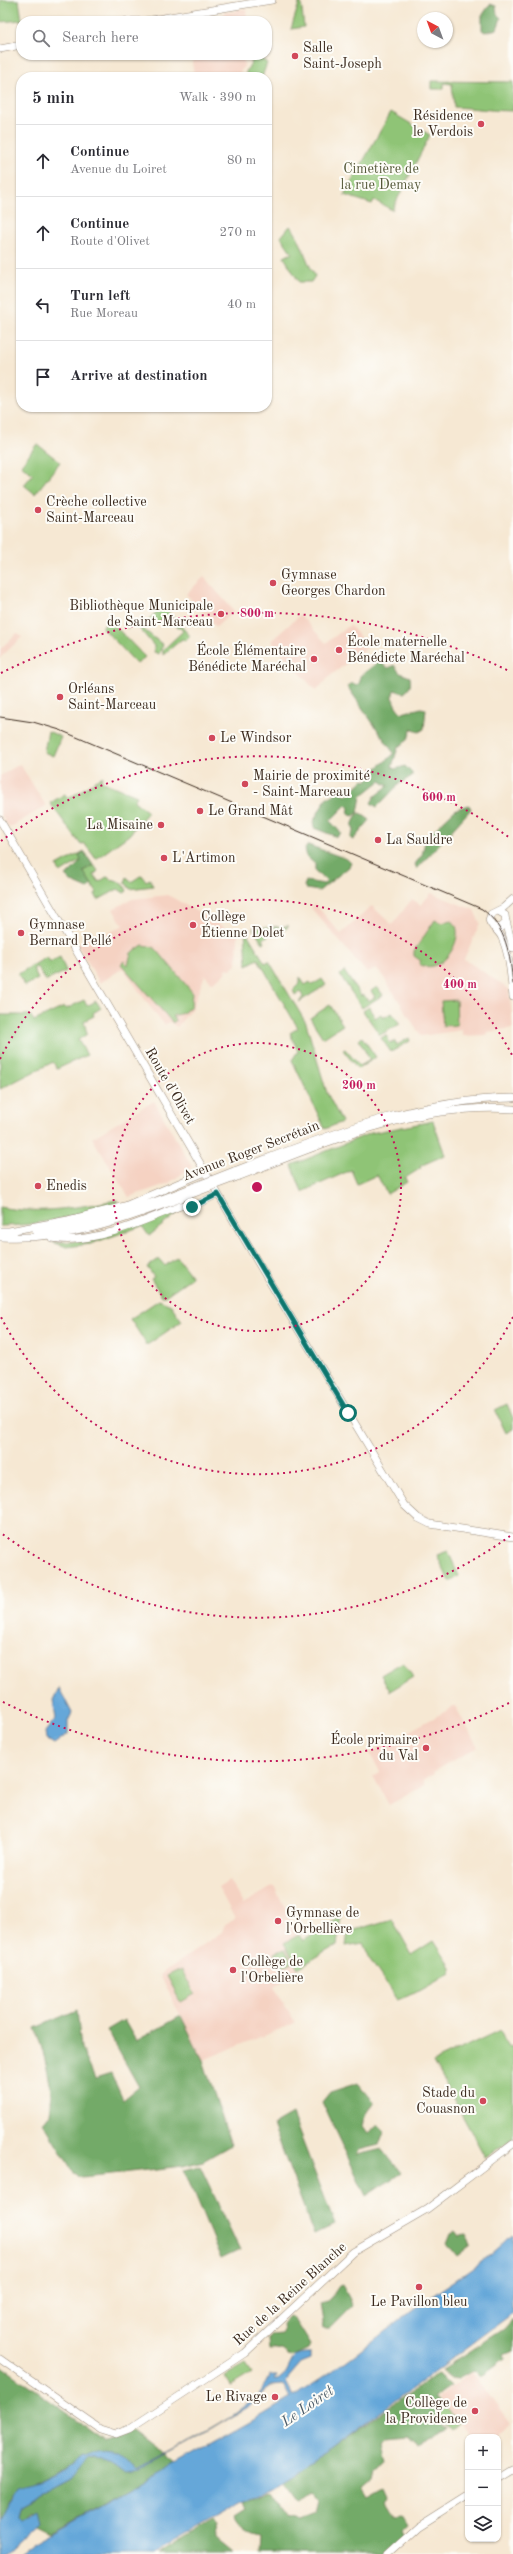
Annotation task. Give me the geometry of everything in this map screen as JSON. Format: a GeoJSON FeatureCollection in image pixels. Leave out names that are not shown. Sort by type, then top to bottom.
{"type":"FeatureCollection","features":[{"type":"Feature","properties":{"kind":"main road"},"geometry":{"type":"LineString","coordinates":[[175,16],[272,0]]}},
{"type":"Feature","properties":{"kind":"main road"},"geometry":{"type":"LineString","coordinates":[[0,49],[16,46]]}},
{"type":"Feature","properties":{"kind":"main road","name":"Route d'Olivet"},"geometry":{"type":"LineString","coordinates":[[0,820],[318,1364],[404,1505],[415,1516],[430,1524],[513,1537]]}},
{"type":"Feature","properties":{"kind":"main road"},"geometry":{"type":"LineString","coordinates":[[513,900],[498,911],[493,912],[489,918],[493,927],[501,936],[508,959],[513,997]]}},
{"type":"Feature","properties":{"kind":"main road"},"geometry":{"type":"LineString","coordinates":[[493,927],[501,927],[506,919],[513,900]]}},
{"type":"Feature","properties":{"kind":"main road"},"geometry":{"type":"LineString","coordinates":[[498,911],[506,919],[513,948]]}},
{"type":"Feature","properties":{"kind":"main road","name":"Avenue Roger Secrétain"},"geometry":{"type":"LineString","coordinates":[[0,1237],[48,1237],[102,1227],[336,1132],[397,1114],[466,1101],[513,1098]]}},
{"type":"Feature","properties":{"kind":"main road"},"geometry":{"type":"LineString","coordinates":[[440,1112],[463,1106],[513,1104]]}},
{"type":"Feature","properties":{"kind":"main road","name":"Avenue Roger Secrétain"},"geometry":{"type":"LineString","coordinates":[[235,1174],[389,1122],[440,1112],[477,1108],[513,1109]]}},
{"type":"Feature","properties":{"kind":"main road"},"geometry":{"type":"LineString","coordinates":[[9,1231],[68,1220],[125,1206],[205,1172]]}},
{"type":"Feature","properties":{"kind":"main road"},"geometry":{"type":"LineString","coordinates":[[48,1237],[64,1240],[84,1238],[107,1232],[183,1205],[192,1207],[218,1194]]}},
{"type":"Feature","properties":{"kind":"main road","name":"Avenue Roger Secrétain"},"geometry":{"type":"LineString","coordinates":[[0,1230],[37,1231],[75,1226],[180,1196]]}},
{"type":"Feature","properties":{"kind":"main road","name":"Rue de la Reine Blanche"},"geometry":{"type":"LineString","coordinates":[[0,2359],[100,2429],[116,2434],[129,2430],[245,2353],[353,2252],[427,2209],[513,2144]]}},
{"type":"Feature","properties":{"kind":"main road"},"geometry":{"type":"LineString","coordinates":[[501,2477],[513,2470]]}},
{"type":"Feature","properties":{"kind":"main road"},"geometry":{"type":"LineString","coordinates":[[388,2554],[407,2535],[465,2497]]}},
{"type":"Feature","properties":{"kind":"main road"},"geometry":{"type":"LineString","coordinates":[[392,2554],[444,2510]]}},
{"type":"Feature","properties":{"kind":"shaded area"},"geometry":{"type":"Polygon","coordinates":[[[239,9],[246,9],[247,16],[224,16],[224,12],[234,12],[239,9]]]}},
{"type":"Feature","properties":{"kind":"shaded area"},"geometry":{"type":"Polygon","coordinates":[[[243,60],[244,66],[240,72],[193,72],[192,61],[243,60]]]}},
{"type":"Feature","properties":{"kind":"shaded area"},"geometry":{"type":"Polygon","coordinates":[[[204,577],[234,611],[216,627],[186,594],[204,577]]]}},
{"type":"Feature","properties":{"kind":"shaded area"},"geometry":{"type":"Polygon","coordinates":[[[300,615],[326,643],[350,625],[368,647],[330,676],[316,691],[271,641],[300,615]]]}},
{"type":"Feature","properties":{"kind":"shaded area"},"geometry":{"type":"Polygon","coordinates":[[[17,633],[22,637],[0,658],[0,649],[17,633]]]}},
{"type":"Feature","properties":{"kind":"shaded area"},"geometry":{"type":"Polygon","coordinates":[[[20,764],[46,806],[9,828],[0,813],[0,776],[20,764]]]}},
{"type":"Feature","properties":{"kind":"shaded area"},"geometry":{"type":"Polygon","coordinates":[[[431,893],[474,910],[480,923],[464,959],[509,989],[513,1028],[488,1032],[487,1035],[462,1036],[462,1030],[421,1036],[381,973],[376,969],[367,973],[311,908],[315,904],[341,934],[372,906],[392,925],[412,899],[421,905],[431,893]]]}},
{"type":"Feature","properties":{"kind":"shaded area","name":"Collège Étienne Dolet"},"geometry":{"type":"Polygon","coordinates":[[[168,895],[238,935],[237,964],[230,970],[228,968],[225,970],[227,972],[212,983],[205,975],[192,1008],[177,1027],[169,1022],[165,1025],[155,1014],[123,968],[100,983],[77,944],[97,932],[100,935],[113,931],[123,925],[113,909],[132,899],[168,895]]]}},
{"type":"Feature","properties":{"kind":"shaded area"},"geometry":{"type":"Polygon","coordinates":[[[154,1101],[192,1167],[169,1183],[129,1197],[92,1138],[154,1101]]]}},
{"type":"Feature","properties":{"kind":"shaded area"},"geometry":{"type":"Polygon","coordinates":[[[455,1706],[478,1747],[433,1772],[434,1774],[423,1780],[425,1785],[389,1805],[373,1776],[380,1772],[370,1753],[455,1706]]]}},
{"type":"Feature","properties":{"kind":"shaded area","name":"Collège de l'Orbelière"},"geometry":{"type":"Polygon","coordinates":[[[229,1880],[243,1904],[274,1886],[299,1935],[284,1943],[300,1972],[274,1986],[295,2023],[203,2060],[160,1975],[222,1932],[224,1926],[235,1919],[218,1887],[229,1880]]]}},
{"type":"Feature","properties":{"kind":"shaded area","name":"Collège de la Providence"},"geometry":{"type":"Polygon","coordinates":[[[472,2372],[510,2424],[501,2434],[469,2434],[438,2398],[472,2372]]]}},
{"type":"Feature","properties":{"kind":"green space"},"geometry":{"type":"Polygon","coordinates":[[[0,0],[19,0],[21,16],[16,16],[16,21],[0,22],[0,0]]]}},
{"type":"Feature","properties":{"kind":"green space"},"geometry":{"type":"Polygon","coordinates":[[[301,2],[304,27],[291,29],[299,3],[301,2]]]}},
{"type":"Feature","properties":{"kind":"green space"},"geometry":{"type":"Polygon","coordinates":[[[490,4],[496,6],[497,14],[501,18],[497,29],[485,32],[482,30],[482,16],[490,4]]]}},
{"type":"Feature","properties":{"kind":"green space"},"geometry":{"type":"Polygon","coordinates":[[[252,60],[262,60],[267,63],[264,72],[246,72],[252,60]]]}},
{"type":"Feature","properties":{"kind":"green space"},"geometry":{"type":"Polygon","coordinates":[[[431,81],[513,82],[513,111],[454,107],[452,84],[444,83],[444,89],[431,89],[431,81]]]}},
{"type":"Feature","properties":{"kind":"green space","name":"Cimetière de la rue Demay"},"geometry":{"type":"Polygon","coordinates":[[[391,112],[430,135],[392,210],[374,200],[372,204],[344,195],[391,112]]]}},
{"type":"Feature","properties":{"kind":"green space"},"geometry":{"type":"Polygon","coordinates":[[[290,226],[294,230],[300,242],[315,276],[311,282],[299,282],[284,257],[292,253],[281,237],[290,226]]]}},
{"type":"Feature","properties":{"kind":"green space"},"geometry":{"type":"Polygon","coordinates":[[[37,444],[60,462],[35,494],[24,485],[33,474],[21,465],[37,444]]]}},
{"type":"Feature","properties":{"kind":"green space"},"geometry":{"type":"Polygon","coordinates":[[[163,606],[190,636],[185,641],[182,639],[163,655],[163,650],[183,631],[179,627],[165,622],[143,625],[163,606]]]}},
{"type":"Feature","properties":{"kind":"green space"},"geometry":{"type":"Polygon","coordinates":[[[110,621],[145,657],[137,664],[102,627],[110,621]]]}},
{"type":"Feature","properties":{"kind":"green space"},"geometry":{"type":"Polygon","coordinates":[[[133,621],[163,645],[159,654],[154,652],[154,646],[134,622],[127,629],[133,621]]]}},
{"type":"Feature","properties":{"kind":"green space"},"geometry":{"type":"Polygon","coordinates":[[[381,660],[384,666],[389,668],[394,665],[400,673],[410,677],[408,690],[404,693],[394,690],[393,700],[397,708],[402,713],[421,708],[426,709],[424,729],[419,732],[411,729],[408,740],[398,747],[392,767],[396,769],[405,766],[412,773],[412,776],[399,784],[377,807],[371,803],[375,796],[388,786],[380,781],[361,796],[358,813],[353,816],[348,814],[349,808],[346,805],[330,821],[341,833],[337,837],[314,828],[313,822],[327,797],[331,797],[339,790],[346,796],[363,780],[366,781],[373,775],[373,771],[393,755],[393,752],[347,686],[352,683],[357,685],[360,682],[360,676],[381,660]]]}},
{"type":"Feature","properties":{"kind":"green space"},"geometry":{"type":"Polygon","coordinates":[[[48,731],[61,737],[53,756],[44,752],[48,731]]]}},
{"type":"Feature","properties":{"kind":"green space"},"geometry":{"type":"Polygon","coordinates":[[[103,776],[101,779],[103,782],[137,796],[134,801],[148,812],[129,835],[96,859],[84,843],[81,845],[50,803],[65,794],[68,799],[103,776]]]}},
{"type":"Feature","properties":{"kind":"green space"},"geometry":{"type":"Polygon","coordinates":[[[469,805],[471,809],[417,869],[415,864],[422,855],[426,838],[456,809],[469,805]]]}},
{"type":"Feature","properties":{"kind":"green space"},"geometry":{"type":"Polygon","coordinates":[[[360,813],[370,820],[353,840],[350,838],[354,830],[352,826],[356,816],[360,813]]]}},
{"type":"Feature","properties":{"kind":"green space"},"geometry":{"type":"Polygon","coordinates":[[[308,845],[347,859],[351,863],[349,867],[319,891],[306,889],[304,886],[306,881],[324,884],[327,881],[315,872],[315,864],[307,857],[305,849],[308,845]]]}},
{"type":"Feature","properties":{"kind":"green space"},"geometry":{"type":"Polygon","coordinates":[[[84,851],[88,856],[60,873],[57,866],[84,851]]]}},
{"type":"Feature","properties":{"kind":"green space"},"geometry":{"type":"Polygon","coordinates":[[[84,852],[93,865],[83,871],[92,885],[88,889],[72,882],[66,876],[81,861],[79,855],[84,852]]]}},
{"type":"Feature","properties":{"kind":"green space"},"geometry":{"type":"Polygon","coordinates":[[[94,865],[98,871],[94,875],[99,882],[108,876],[111,880],[123,883],[127,891],[124,893],[118,889],[98,900],[95,894],[97,893],[83,871],[94,865]]]}},
{"type":"Feature","properties":{"kind":"green space"},"geometry":{"type":"Polygon","coordinates":[[[142,875],[146,881],[150,879],[153,886],[130,889],[125,882],[127,877],[131,882],[142,875]]]}},
{"type":"Feature","properties":{"kind":"green space"},"geometry":{"type":"Polygon","coordinates":[[[435,920],[441,923],[452,921],[456,927],[457,934],[451,952],[445,959],[437,965],[428,967],[419,964],[421,961],[414,956],[414,951],[435,920]]]}},
{"type":"Feature","properties":{"kind":"green space"},"geometry":{"type":"Polygon","coordinates":[[[289,926],[284,930],[282,927],[263,939],[265,942],[263,943],[253,928],[289,926]]]}},
{"type":"Feature","properties":{"kind":"green space"},"geometry":{"type":"Polygon","coordinates":[[[245,930],[265,963],[269,961],[306,1023],[327,1093],[342,1122],[325,1129],[292,1060],[298,1051],[290,1033],[298,1028],[258,959],[247,965],[245,930]]]}},
{"type":"Feature","properties":{"kind":"green space"},"geometry":{"type":"Polygon","coordinates":[[[143,945],[153,947],[157,950],[192,992],[191,1006],[183,1013],[172,1016],[176,1020],[173,1023],[121,964],[124,961],[128,965],[131,953],[143,945]]]}},
{"type":"Feature","properties":{"kind":"green space"},"geometry":{"type":"Polygon","coordinates":[[[47,957],[50,962],[60,957],[66,971],[46,981],[37,967],[33,969],[38,979],[25,986],[18,974],[47,957]]]}},
{"type":"Feature","properties":{"kind":"green space"},"geometry":{"type":"Polygon","coordinates":[[[344,971],[361,996],[364,995],[368,1001],[375,997],[371,991],[377,987],[383,995],[362,1008],[340,975],[344,971]]]}},
{"type":"Feature","properties":{"kind":"green space"},"geometry":{"type":"Polygon","coordinates":[[[300,977],[305,985],[310,982],[312,985],[322,979],[326,985],[299,1002],[303,997],[300,991],[295,995],[293,990],[300,983],[300,977]]]}},
{"type":"Feature","properties":{"kind":"green space"},"geometry":{"type":"Polygon","coordinates":[[[84,1000],[87,1006],[96,1001],[101,1008],[93,1013],[94,1016],[84,1021],[87,1034],[78,1040],[87,1055],[57,1069],[53,1062],[0,1089],[0,1015],[30,1015],[34,1021],[64,1007],[66,1009],[84,1000]]]}},
{"type":"Feature","properties":{"kind":"green space"},"geometry":{"type":"Polygon","coordinates":[[[456,1000],[457,1025],[443,1026],[441,1001],[456,1000]]]}},
{"type":"Feature","properties":{"kind":"green space"},"geometry":{"type":"Polygon","coordinates":[[[330,1005],[343,1025],[323,1038],[310,1018],[330,1005]]]}},
{"type":"Feature","properties":{"kind":"green space"},"geometry":{"type":"Polygon","coordinates":[[[369,1007],[375,1018],[381,1014],[383,1018],[392,1013],[400,1024],[380,1035],[363,1011],[369,1007]]]}},
{"type":"Feature","properties":{"kind":"green space"},"geometry":{"type":"Polygon","coordinates":[[[386,1035],[390,1043],[395,1041],[397,1045],[409,1038],[410,1041],[391,1052],[381,1038],[386,1035]]]}},
{"type":"Feature","properties":{"kind":"green space"},"geometry":{"type":"Polygon","coordinates":[[[362,1037],[376,1057],[358,1069],[343,1050],[345,1049],[360,1066],[370,1060],[359,1040],[362,1037]]]}},
{"type":"Feature","properties":{"kind":"green space"},"geometry":{"type":"Polygon","coordinates":[[[433,1121],[445,1155],[420,1166],[421,1168],[405,1178],[407,1182],[387,1194],[377,1175],[357,1184],[351,1170],[302,1192],[292,1165],[371,1133],[433,1121]]]}},
{"type":"Feature","properties":{"kind":"green space"},"geometry":{"type":"Polygon","coordinates":[[[117,1200],[117,1204],[59,1219],[15,1226],[0,1226],[0,1207],[44,1210],[117,1200]]]}},
{"type":"Feature","properties":{"kind":"green space"},"geometry":{"type":"Polygon","coordinates":[[[184,1208],[149,1236],[142,1226],[90,1244],[67,1247],[52,1242],[72,1242],[184,1208]]]}},
{"type":"Feature","properties":{"kind":"green space"},"geometry":{"type":"Polygon","coordinates":[[[177,1257],[192,1277],[165,1296],[162,1296],[151,1279],[154,1277],[147,1267],[159,1259],[165,1266],[177,1257]]]}},
{"type":"Feature","properties":{"kind":"green space"},"geometry":{"type":"Polygon","coordinates":[[[159,1300],[171,1305],[182,1321],[147,1345],[130,1319],[159,1300]]]}},
{"type":"Feature","properties":{"kind":"green space"},"geometry":{"type":"Polygon","coordinates":[[[507,1404],[513,1418],[513,1429],[506,1433],[495,1410],[507,1404]]]}},
{"type":"Feature","properties":{"kind":"green space"},"geometry":{"type":"Polygon","coordinates":[[[448,1551],[459,1576],[449,1581],[437,1555],[448,1551]]]}},
{"type":"Feature","properties":{"kind":"green space"},"geometry":{"type":"Polygon","coordinates":[[[403,1662],[413,1677],[390,1691],[381,1675],[403,1662]]]}},
{"type":"Feature","properties":{"kind":"green space"},"geometry":{"type":"Polygon","coordinates":[[[341,1917],[337,1945],[298,1968],[284,1943],[299,1935],[303,1941],[341,1917]]]}},
{"type":"Feature","properties":{"kind":"green space"},"geometry":{"type":"Polygon","coordinates":[[[392,1919],[412,1955],[434,1941],[451,1967],[451,1973],[416,1993],[397,2000],[371,1961],[363,1943],[346,1946],[348,1932],[392,1919]]]}},
{"type":"Feature","properties":{"kind":"green space"},"geometry":{"type":"Polygon","coordinates":[[[285,1949],[292,1962],[282,1967],[275,1953],[285,1949]]]}},
{"type":"Feature","properties":{"kind":"green space"},"geometry":{"type":"Polygon","coordinates":[[[181,1969],[195,1994],[181,2002],[167,1976],[181,1969]]]}},
{"type":"Feature","properties":{"kind":"green space"},"geometry":{"type":"Polygon","coordinates":[[[77,2010],[81,2048],[95,2078],[111,2073],[123,2100],[139,2087],[107,2030],[124,2020],[136,2041],[181,2016],[203,2060],[231,2145],[203,2161],[183,2166],[82,2177],[74,2173],[43,2123],[50,2113],[50,2081],[45,2058],[35,2028],[77,2010]]]}},
{"type":"Feature","properties":{"kind":"green space","name":"Stade du Couasnon"},"geometry":{"type":"Polygon","coordinates":[[[500,2030],[509,2048],[513,2046],[513,2139],[485,2157],[433,2062],[500,2030]]]}},
{"type":"Feature","properties":{"kind":"green space"},"geometry":{"type":"Polygon","coordinates":[[[358,2083],[374,2102],[365,2116],[363,2126],[368,2133],[378,2124],[384,2131],[379,2145],[359,2150],[357,2155],[382,2149],[401,2173],[366,2196],[322,2102],[330,2092],[358,2083]]]}},
{"type":"Feature","properties":{"kind":"green space"},"geometry":{"type":"Polygon","coordinates":[[[292,2114],[335,2225],[314,2235],[273,2125],[292,2114]]]}},
{"type":"Feature","properties":{"kind":"green space"},"geometry":{"type":"Polygon","coordinates":[[[200,2166],[240,2250],[221,2259],[184,2170],[200,2166]]]}},
{"type":"Feature","properties":{"kind":"green space"},"geometry":{"type":"Polygon","coordinates":[[[455,2231],[459,2236],[467,2235],[471,2245],[457,2256],[447,2243],[451,2233],[455,2231]]]}},
{"type":"Feature","properties":{"kind":"green space"},"geometry":{"type":"Polygon","coordinates":[[[342,2285],[353,2305],[330,2328],[324,2328],[320,2304],[328,2302],[339,2286],[342,2285]]]}},
{"type":"Feature","properties":{"kind":"green space"},"geometry":{"type":"Polygon","coordinates":[[[289,2316],[293,2318],[310,2345],[308,2349],[291,2357],[282,2350],[269,2351],[268,2339],[271,2335],[282,2334],[284,2331],[283,2324],[289,2316]]]}},
{"type":"Feature","properties":{"kind":"green space"},"geometry":{"type":"Polygon","coordinates":[[[513,2319],[513,2350],[504,2354],[505,2359],[481,2377],[474,2370],[458,2379],[451,2378],[441,2370],[504,2329],[513,2319]]]}},
{"type":"Feature","properties":{"kind":"green space"},"geometry":{"type":"Polygon","coordinates":[[[246,2364],[252,2373],[231,2386],[225,2376],[246,2364]]]}},
{"type":"Feature","properties":{"kind":"green space"},"geometry":{"type":"Polygon","coordinates":[[[0,2365],[105,2440],[133,2431],[176,2464],[51,2532],[37,2525],[40,2521],[32,2511],[21,2519],[18,2515],[20,2506],[70,2479],[83,2454],[52,2476],[16,2491],[11,2497],[5,2513],[0,2518],[0,2365]]]}},
{"type":"Feature","properties":{"kind":"green space"},"geometry":{"type":"Polygon","coordinates":[[[438,2373],[451,2386],[435,2397],[442,2405],[435,2414],[447,2428],[422,2446],[411,2436],[386,2438],[383,2442],[387,2458],[375,2466],[373,2475],[361,2485],[367,2495],[383,2486],[387,2495],[383,2500],[392,2515],[400,2514],[406,2524],[400,2530],[402,2535],[385,2554],[261,2554],[262,2538],[253,2536],[246,2532],[240,2527],[235,2519],[246,2512],[243,2504],[265,2492],[285,2519],[299,2522],[316,2515],[319,2503],[311,2493],[295,2501],[280,2481],[330,2450],[438,2373]]]}},
{"type":"Feature","properties":{"kind":"green space"},"geometry":{"type":"Polygon","coordinates":[[[444,2406],[460,2423],[452,2430],[437,2413],[444,2406]]]}},
{"type":"Feature","properties":{"kind":"green space"},"geometry":{"type":"Polygon","coordinates":[[[212,2523],[216,2527],[217,2540],[234,2554],[160,2554],[212,2523]]]}},
{"type":"Feature","properties":{"kind":"water"},"geometry":{"type":"Polygon","coordinates":[[[59,1688],[72,1713],[68,1721],[68,1734],[54,1744],[46,1739],[45,1732],[56,1718],[53,1700],[59,1688]]]}},
{"type":"Feature","properties":{"kind":"water","name":"Le Loiret"},"geometry":{"type":"Polygon","coordinates":[[[513,2234],[513,2313],[330,2450],[249,2500],[154,2554],[19,2554],[33,2543],[251,2422],[291,2398],[284,2386],[271,2387],[260,2395],[249,2407],[219,2424],[235,2414],[252,2400],[265,2387],[270,2375],[276,2375],[274,2380],[278,2380],[286,2372],[295,2357],[305,2353],[311,2353],[311,2359],[301,2363],[286,2383],[293,2396],[310,2386],[343,2364],[421,2304],[492,2254],[513,2234]]]}},
{"type":"Feature","properties":{"kind":"water"},"geometry":{"type":"Polygon","coordinates":[[[181,2446],[141,2469],[127,2471],[108,2460],[88,2457],[70,2479],[20,2506],[18,2515],[21,2519],[37,2510],[40,2522],[4,2554],[0,2554],[0,2518],[17,2488],[40,2482],[60,2472],[83,2454],[87,2455],[103,2451],[115,2453],[139,2468],[181,2446]]]}},
{"type":"Feature","properties":{"kind":"tram line"},"geometry":{"type":"LineString","coordinates":[[0,717],[33,722],[60,730],[482,909],[490,916],[502,933],[506,943],[513,984]]}},
{"type":"Feature","properties":{"kind":"place","name":"Salle Saint-Joseph"},"geometry":{"type":"Point","coordinates":[295,56]}},
{"type":"Feature","properties":{"kind":"place","name":"Résidence le Verdois"},"geometry":{"type":"Point","coordinates":[481,124]}},
{"type":"Feature","properties":{"kind":"place","name":"Crèche collective Saint-Marceau"},"geometry":{"type":"Point","coordinates":[38,510]}},
{"type":"Feature","properties":{"kind":"place","name":"Gymnase Georges Chardon"},"geometry":{"type":"Point","coordinates":[273,583]}},
{"type":"Feature","properties":{"kind":"place","name":"Bibliothèque Municipale de Saint-Marceau"},"geometry":{"type":"Point","coordinates":[221,614]}},
{"type":"Feature","properties":{"kind":"place","name":"École maternelle Bénédicte Maréchal"},"geometry":{"type":"Point","coordinates":[339,650]}},
{"type":"Feature","properties":{"kind":"place","name":"École Élémentaire Bénédicte Maréchal"},"geometry":{"type":"Point","coordinates":[314,659]}},
{"type":"Feature","properties":{"kind":"place","name":"Orléans Saint-Marceau"},"geometry":{"type":"Point","coordinates":[60,697]}},
{"type":"Feature","properties":{"kind":"place","name":"Le Windsor"},"geometry":{"type":"Point","coordinates":[212,738]}},
{"type":"Feature","properties":{"kind":"place","name":"Mairie de proximité - Saint-Marceau"},"geometry":{"type":"Point","coordinates":[245,784]}},
{"type":"Feature","properties":{"kind":"place","name":"Le Grand Mât"},"geometry":{"type":"Point","coordinates":[200,811]}},
{"type":"Feature","properties":{"kind":"place","name":"La Misaine"},"geometry":{"type":"Point","coordinates":[161,825]}},
{"type":"Feature","properties":{"kind":"place","name":"La Sauldre"},"geometry":{"type":"Point","coordinates":[378,840]}},
{"type":"Feature","properties":{"kind":"place","name":"L'Artimon"},"geometry":{"type":"Point","coordinates":[164,858]}},
{"type":"Feature","properties":{"kind":"place","name":"Collège Étienne Dolet"},"geometry":{"type":"Point","coordinates":[193,925]}},
{"type":"Feature","properties":{"kind":"place","name":"Gymnase Bernard Pellé"},"geometry":{"type":"Point","coordinates":[21,933]}},
{"type":"Feature","properties":{"kind":"place","name":"Enedis"},"geometry":{"type":"Point","coordinates":[38,1186]}},
{"type":"Feature","properties":{"kind":"place","name":"École primaire du Val"},"geometry":{"type":"Point","coordinates":[426,1748]}},
{"type":"Feature","properties":{"kind":"place","name":"Gymnase de l'Orbellière"},"geometry":{"type":"Point","coordinates":[278,1921]}},
{"type":"Feature","properties":{"kind":"place","name":"Collège de l'Orbelière"},"geometry":{"type":"Point","coordinates":[233,1970]}},
{"type":"Feature","properties":{"kind":"place","name":"Stade du Couasnon"},"geometry":{"type":"Point","coordinates":[483,2101]}},
{"type":"Feature","properties":{"kind":"place","name":"Le Pavillon bleu"},"geometry":{"type":"Point","coordinates":[419,2287]}},
{"type":"Feature","properties":{"kind":"place","name":"Le Rivage"},"geometry":{"type":"Point","coordinates":[275,2397]}},
{"type":"Feature","properties":{"kind":"place","name":"Collège de la Providence"},"geometry":{"type":"Point","coordinates":[475,2411]}},
{"type":"Feature","properties":{"kind":"route"},"geometry":{"type":"LineString","coordinates":[[192,1207],[218,1194],[348,1413]]}}]}
